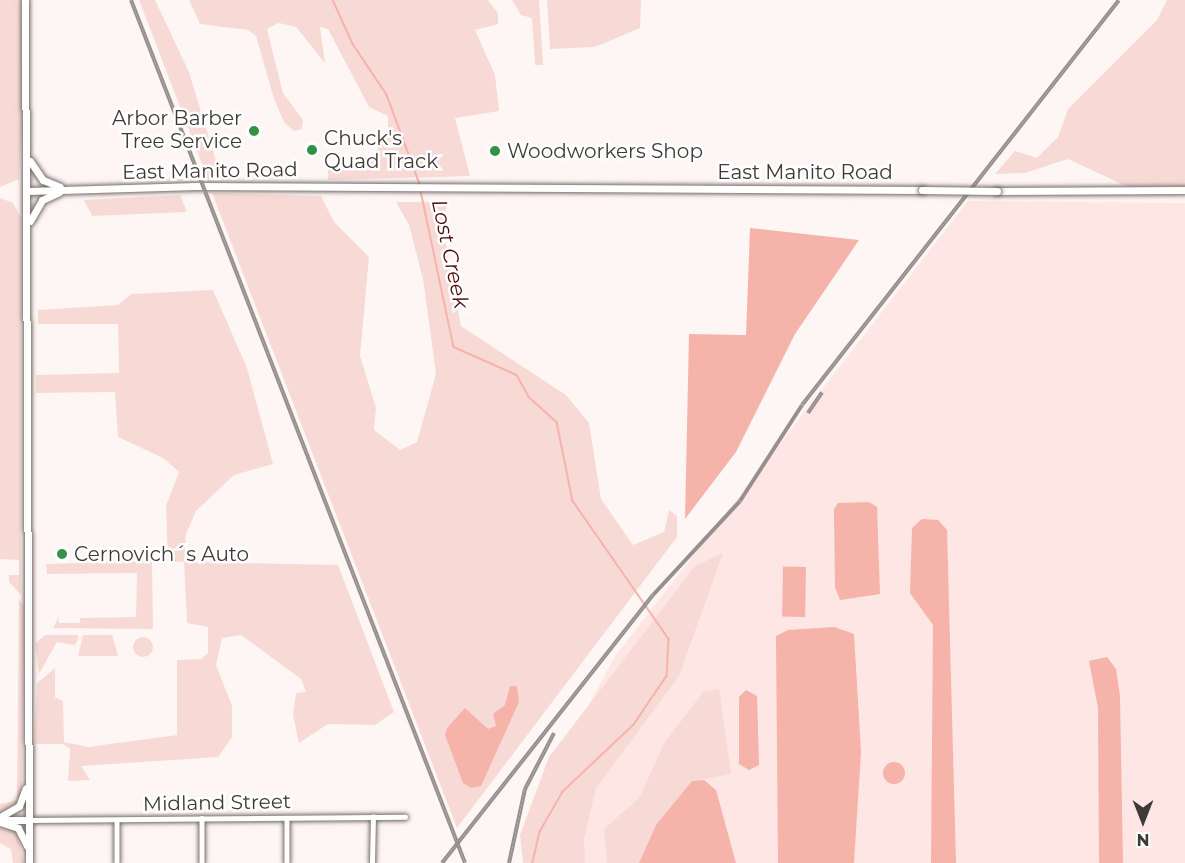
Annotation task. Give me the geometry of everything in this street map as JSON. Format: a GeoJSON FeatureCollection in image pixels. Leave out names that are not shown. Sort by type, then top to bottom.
{"type":"FeatureCollection","features":[{"type":"Feature","properties":{"kind":"street"},"geometry":{"type":"LineString","coordinates":[[26,0],[29,863]]}},
{"type":"Feature","properties":{"kind":"street"},"geometry":{"type":"LineString","coordinates":[[27,149],[43,180],[69,190]]}},
{"type":"Feature","properties":{"kind":"street","name":"East Manito Road"},"geometry":{"type":"LineString","coordinates":[[28,191],[402,186],[997,191],[1185,190]]}},
{"type":"Feature","properties":{"kind":"street"},"geometry":{"type":"LineString","coordinates":[[28,226],[42,200],[69,190]]}},
{"type":"Feature","properties":{"kind":"street"},"geometry":{"type":"LineString","coordinates":[[0,820],[22,802],[29,762]]}},
{"type":"Feature","properties":{"kind":"street"},"geometry":{"type":"LineString","coordinates":[[372,863],[373,817]]}},
{"type":"Feature","properties":{"kind":"street","name":"Midland Street"},"geometry":{"type":"LineString","coordinates":[[30,820],[405,817]]}},
{"type":"Feature","properties":{"kind":"street"},"geometry":{"type":"LineString","coordinates":[[202,818],[202,863]]}},
{"type":"Feature","properties":{"kind":"street"},"geometry":{"type":"LineString","coordinates":[[287,818],[287,863]]}},
{"type":"Feature","properties":{"kind":"street"},"geometry":{"type":"LineString","coordinates":[[0,820],[30,820]]}},
{"type":"Feature","properties":{"kind":"street"},"geometry":{"type":"LineString","coordinates":[[0,820],[21,832],[30,853]]}},
{"type":"Feature","properties":{"kind":"street"},"geometry":{"type":"LineString","coordinates":[[117,820],[117,863]]}},
{"type":"Feature","properties":{"kind":"shaded area"},"geometry":{"type":"Polygon","coordinates":[[[0,0],[21,0],[22,119],[19,179],[0,187],[0,0]]]}},
{"type":"Feature","properties":{"kind":"shaded area"},"geometry":{"type":"Polygon","coordinates":[[[139,0],[155,0],[189,72],[219,171],[209,182],[139,0]]]}},
{"type":"Feature","properties":{"kind":"shaded area"},"geometry":{"type":"Polygon","coordinates":[[[189,0],[488,0],[498,13],[498,24],[475,30],[495,75],[499,111],[455,118],[470,176],[328,180],[328,168],[369,160],[388,136],[388,116],[369,107],[328,29],[320,27],[325,63],[296,27],[279,23],[267,29],[283,93],[303,120],[302,129],[294,131],[284,122],[274,99],[256,36],[248,30],[200,24],[189,0]]]}},
{"type":"Feature","properties":{"kind":"shaded area"},"geometry":{"type":"Polygon","coordinates":[[[512,0],[539,0],[543,65],[535,65],[532,18],[521,15],[512,0]]]}},
{"type":"Feature","properties":{"kind":"shaded area"},"geometry":{"type":"Polygon","coordinates":[[[547,0],[641,0],[640,28],[595,47],[550,49],[547,0]]]}},
{"type":"Feature","properties":{"kind":"shaded area"},"geometry":{"type":"Polygon","coordinates":[[[1167,0],[1185,0],[1185,186],[1128,187],[1068,159],[1025,173],[995,174],[1015,151],[1037,158],[1058,137],[1068,109],[1157,20],[1167,0]]]}},
{"type":"Feature","properties":{"kind":"shaded area"},"geometry":{"type":"Polygon","coordinates":[[[212,193],[321,196],[334,222],[369,257],[360,356],[376,408],[374,430],[400,450],[417,442],[436,374],[423,279],[409,225],[396,202],[446,202],[446,246],[461,326],[566,395],[589,423],[601,499],[633,545],[664,532],[669,510],[677,516],[677,537],[457,828],[212,193]]]}},
{"type":"Feature","properties":{"kind":"shaded area"},"geometry":{"type":"Polygon","coordinates":[[[180,195],[187,212],[92,216],[84,200],[180,195]]]}},
{"type":"Feature","properties":{"kind":"shaded area"},"geometry":{"type":"Polygon","coordinates":[[[0,198],[13,203],[21,218],[21,595],[9,582],[9,575],[19,575],[19,560],[0,559],[0,198]]]}},
{"type":"Feature","properties":{"kind":"shaded area"},"geometry":{"type":"Polygon","coordinates":[[[968,201],[1185,203],[1185,863],[554,863],[550,776],[616,655],[968,201]]]}},
{"type":"Feature","properties":{"kind":"shaded area"},"geometry":{"type":"Polygon","coordinates":[[[750,228],[859,240],[795,334],[736,452],[685,519],[689,334],[746,335],[750,228]]]}},
{"type":"Feature","properties":{"kind":"shaded area"},"geometry":{"type":"Polygon","coordinates":[[[213,290],[247,368],[273,464],[234,475],[196,511],[186,534],[184,562],[168,561],[166,506],[179,472],[163,458],[118,437],[115,392],[36,393],[36,375],[119,373],[118,324],[38,324],[38,310],[118,305],[131,294],[213,290]]]}},
{"type":"Feature","properties":{"kind":"shaded area"},"geometry":{"type":"Polygon","coordinates":[[[869,502],[877,507],[880,594],[840,600],[835,587],[834,509],[838,503],[869,502]]]}},
{"type":"Feature","properties":{"kind":"shaded area"},"geometry":{"type":"Polygon","coordinates":[[[922,519],[938,520],[947,530],[956,863],[931,863],[933,625],[910,593],[912,528],[922,519]]]}},
{"type":"Feature","properties":{"kind":"shaded area"},"geometry":{"type":"Polygon","coordinates":[[[723,553],[679,676],[596,788],[584,839],[585,863],[523,863],[520,835],[549,757],[695,566],[723,553]]]}},
{"type":"Feature","properties":{"kind":"shaded area"},"geometry":{"type":"Polygon","coordinates":[[[152,561],[153,629],[53,628],[58,618],[59,623],[80,623],[80,618],[136,617],[137,573],[47,574],[46,564],[152,561]]]}},
{"type":"Feature","properties":{"kind":"shaded area"},"geometry":{"type":"Polygon","coordinates":[[[184,562],[338,565],[394,712],[375,725],[328,724],[299,743],[293,715],[296,693],[306,692],[301,679],[241,635],[222,638],[216,665],[232,706],[232,737],[218,757],[81,766],[90,780],[68,781],[70,749],[63,744],[34,744],[37,683],[55,668],[55,697],[63,701],[64,742],[88,747],[177,735],[177,660],[201,659],[208,653],[208,627],[187,623],[184,562]]]}},
{"type":"Feature","properties":{"kind":"shaded area"},"geometry":{"type":"Polygon","coordinates":[[[783,567],[806,567],[805,617],[782,617],[783,567]]]}},
{"type":"Feature","properties":{"kind":"shaded area"},"geometry":{"type":"Polygon","coordinates":[[[19,600],[24,605],[22,795],[20,802],[0,814],[0,804],[17,800],[19,600]]]}},
{"type":"Feature","properties":{"kind":"shaded area"},"geometry":{"type":"Polygon","coordinates":[[[834,627],[854,634],[861,752],[854,863],[778,863],[776,636],[788,630],[834,627]]]}},
{"type":"Feature","properties":{"kind":"shaded area"},"geometry":{"type":"Polygon","coordinates":[[[45,635],[78,635],[78,639],[75,645],[57,642],[39,674],[35,644],[45,635]]]}},
{"type":"Feature","properties":{"kind":"shaded area"},"geometry":{"type":"Polygon","coordinates":[[[83,635],[112,635],[118,656],[78,656],[83,635]]]}},
{"type":"Feature","properties":{"kind":"shaded area"},"geometry":{"type":"Polygon","coordinates":[[[143,637],[150,640],[153,647],[150,654],[143,657],[136,654],[133,647],[136,640],[143,637]]]}},
{"type":"Feature","properties":{"kind":"shaded area"},"geometry":{"type":"Polygon","coordinates":[[[1107,657],[1116,669],[1120,696],[1123,863],[1099,863],[1098,708],[1089,661],[1107,657]]]}},
{"type":"Feature","properties":{"kind":"shaded area"},"geometry":{"type":"Polygon","coordinates":[[[510,686],[517,686],[519,702],[481,786],[471,788],[463,783],[445,735],[447,728],[465,708],[488,729],[496,726],[493,714],[505,705],[510,686]]]}},
{"type":"Feature","properties":{"kind":"shaded area"},"geometry":{"type":"Polygon","coordinates":[[[719,689],[731,774],[692,781],[656,825],[639,863],[607,863],[604,829],[639,798],[665,742],[704,691],[719,689]]]}},
{"type":"Feature","properties":{"kind":"shaded area"},"geometry":{"type":"Polygon","coordinates":[[[746,690],[757,696],[759,765],[749,770],[739,764],[739,697],[746,690]]]}},
{"type":"Feature","properties":{"kind":"shaded area"},"geometry":{"type":"Polygon","coordinates":[[[894,762],[902,765],[905,773],[902,781],[894,784],[886,781],[883,773],[886,765],[894,762]]]}},
{"type":"Feature","properties":{"kind":"shaded area"},"geometry":{"type":"Polygon","coordinates":[[[704,780],[716,790],[736,863],[639,863],[656,825],[692,781],[704,780]]]}},
{"type":"Feature","properties":{"kind":"shaded area"},"geometry":{"type":"Polygon","coordinates":[[[0,828],[16,830],[24,863],[13,863],[11,849],[0,843],[0,828]]]}},
{"type":"Feature","properties":{"kind":"waterway","name":"Lost Creek"},"geometry":{"type":"LineString","coordinates":[[333,0],[353,44],[387,95],[420,184]]}},
{"type":"Feature","properties":{"kind":"waterway","name":"Lost Creek"},"geometry":{"type":"LineString","coordinates":[[421,191],[454,347],[517,375],[529,397],[557,422],[573,501],[669,639],[667,676],[634,725],[563,792],[540,832],[533,863]]}},
{"type":"Feature","properties":{"kind":"railway"},"geometry":{"type":"LineString","coordinates":[[131,0],[465,863]]}},
{"type":"Feature","properties":{"kind":"railway"},"geometry":{"type":"LineString","coordinates":[[442,863],[653,595],[740,501],[802,405],[1119,0]]}},
{"type":"Feature","properties":{"kind":"railway"},"geometry":{"type":"LineString","coordinates":[[808,413],[822,392]]}},
{"type":"Feature","properties":{"kind":"railway"},"geometry":{"type":"LineString","coordinates":[[509,863],[525,789],[554,733]]}},
{"type":"Feature","properties":{"kind":"place","name":"Arbor Barber Tree Service"},"geometry":{"type":"Point","coordinates":[254,131]}},
{"type":"Feature","properties":{"kind":"place","name":"Chuck's Quad Track"},"geometry":{"type":"Point","coordinates":[312,150]}},
{"type":"Feature","properties":{"kind":"place","name":"Woodworkers Shop"},"geometry":{"type":"Point","coordinates":[495,151]}},
{"type":"Feature","properties":{"kind":"place","name":"Cernovich´s Auto"},"geometry":{"type":"Point","coordinates":[62,554]}}]}
